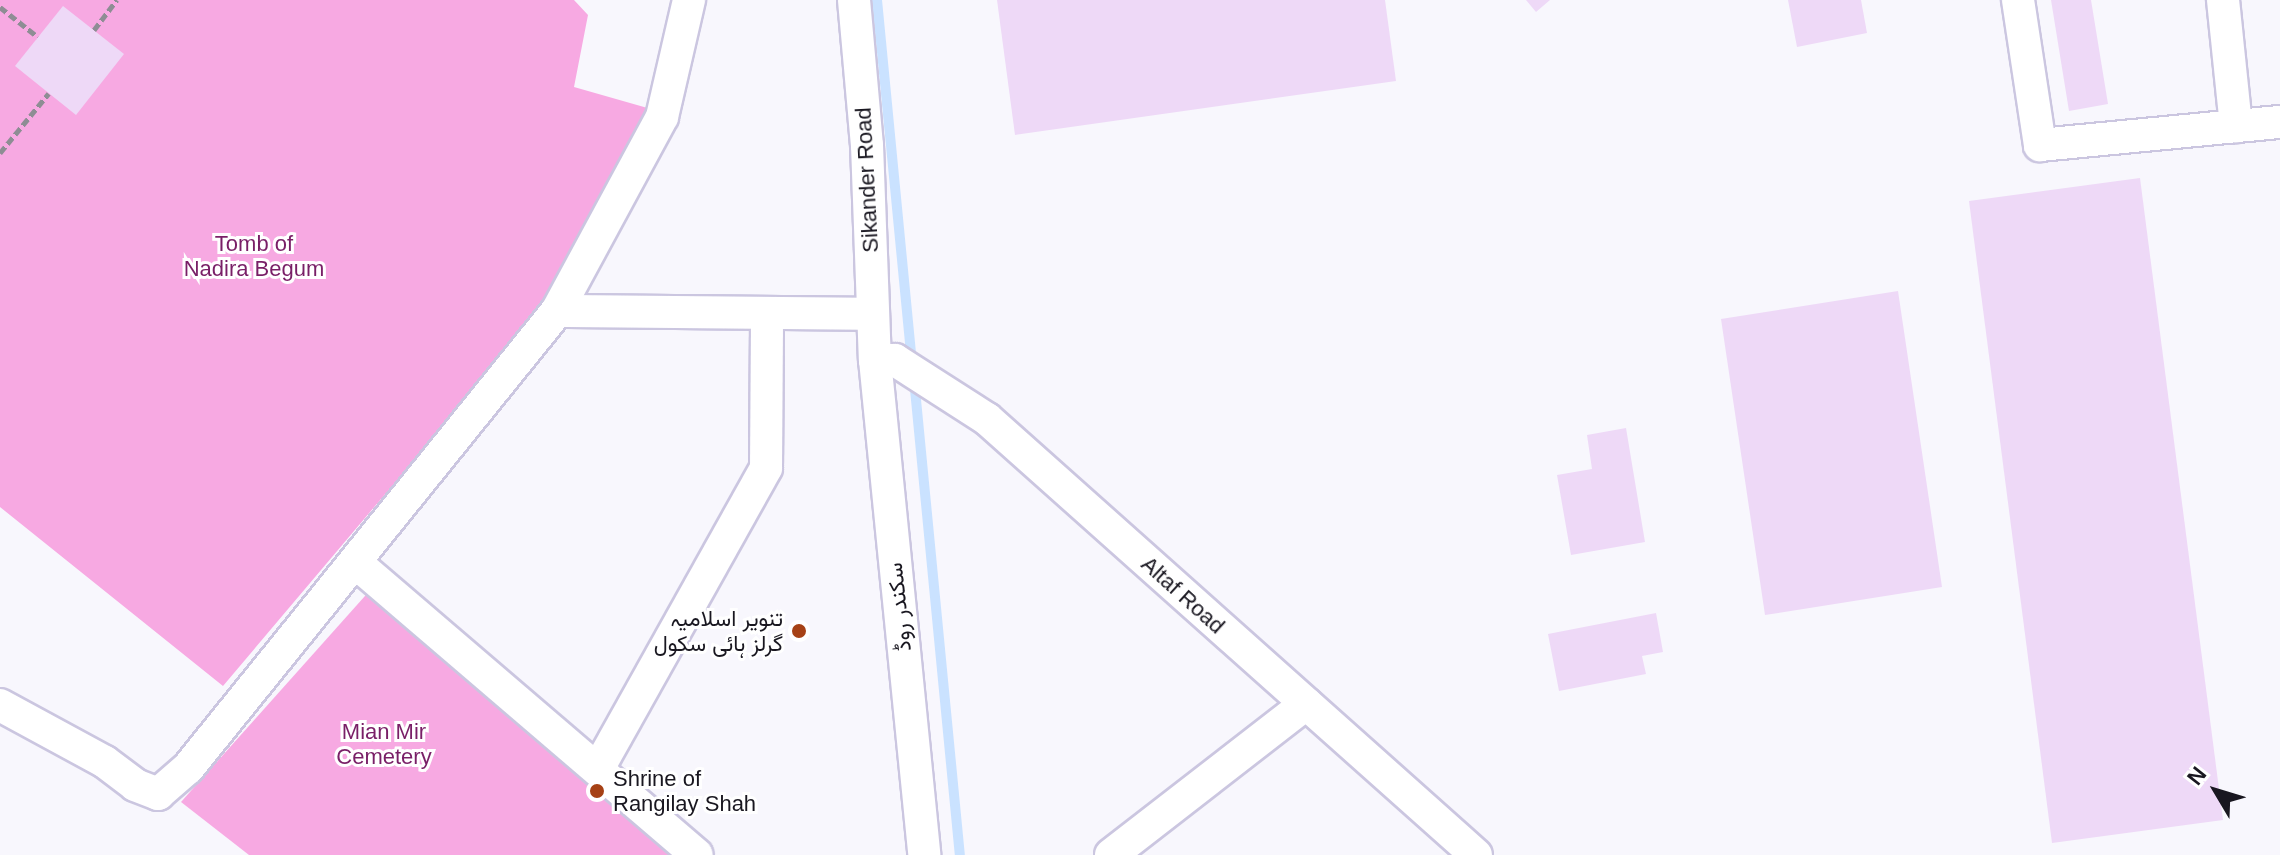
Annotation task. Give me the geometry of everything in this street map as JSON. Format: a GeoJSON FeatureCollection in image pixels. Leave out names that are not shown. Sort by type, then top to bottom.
{"type":"FeatureCollection","features":[{"type":"Feature","properties":{"kind":"street"},"geometry":{"type":"LineString","coordinates":[[0,705],[105,762],[135,785],[158,794],[188,768],[557,311],[662,117],[689,0]]}},
{"type":"Feature","properties":{"kind":"street","name":"Sikander Road"},"geometry":{"type":"LineString","coordinates":[[854,0],[867,145],[873,314],[885,360]]}},
{"type":"Feature","properties":{"kind":"street"},"geometry":{"type":"LineString","coordinates":[[2018,0],[2040,145],[2280,122]]}},
{"type":"Feature","properties":{"kind":"street"},"geometry":{"type":"LineString","coordinates":[[2223,0],[2236,126]]}},
{"type":"Feature","properties":{"kind":"street"},"geometry":{"type":"LineString","coordinates":[[557,311],[873,314]]}},
{"type":"Feature","properties":{"kind":"street"},"geometry":{"type":"LineString","coordinates":[[599,767],[766,468],[767,314]]}},
{"type":"Feature","properties":{"kind":"street","name":"Altaf Road"},"geometry":{"type":"LineString","coordinates":[[885,360],[943,388],[987,419],[1476,855]]}},
{"type":"Feature","properties":{"kind":"street","name":"سکندر روڈ"},"geometry":{"type":"LineString","coordinates":[[885,360],[924,855]]}},
{"type":"Feature","properties":{"kind":"street"},"geometry":{"type":"LineString","coordinates":[[355,562],[599,767],[697,855]]}},
{"type":"Feature","properties":{"kind":"street"},"geometry":{"type":"LineString","coordinates":[[1111,855],[1306,704]]}},
{"type":"Feature","properties":{"kind":"path"},"geometry":{"type":"LineString","coordinates":[[94,30],[117,0]]}},
{"type":"Feature","properties":{"kind":"path"},"geometry":{"type":"LineString","coordinates":[[0,7],[38,37]]}},
{"type":"Feature","properties":{"kind":"path"},"geometry":{"type":"LineString","coordinates":[[0,153],[49,93]]}},
{"type":"Feature","properties":{"kind":"green space","name":"Tomb of Nadira Begum"},"geometry":{"type":"Polygon","coordinates":[[[0,0],[574,0],[588,15],[574,87],[651,109],[545,305],[223,686],[0,507],[0,0]]]}},
{"type":"Feature","properties":{"kind":"green space","name":"Mian Mir Cemetery"},"geometry":{"type":"Polygon","coordinates":[[[373,587],[687,855],[249,855],[181,802],[373,587]]]}},
{"type":"Feature","properties":{"kind":"building"},"geometry":{"type":"Polygon","coordinates":[[[997,0],[1385,0],[1396,81],[1015,135],[997,0]]]}},
{"type":"Feature","properties":{"kind":"building"},"geometry":{"type":"Polygon","coordinates":[[[1526,0],[1550,0],[1536,12],[1526,0]]]}},
{"type":"Feature","properties":{"kind":"building"},"geometry":{"type":"Polygon","coordinates":[[[1788,0],[1861,0],[1867,33],[1797,47],[1788,0]]]}},
{"type":"Feature","properties":{"kind":"building"},"geometry":{"type":"Polygon","coordinates":[[[2051,0],[2091,0],[2108,104],[2069,111],[2051,0]]]}},
{"type":"Feature","properties":{"kind":"building"},"geometry":{"type":"Polygon","coordinates":[[[63,6],[124,54],[76,115],[15,66],[63,6]]]}},
{"type":"Feature","properties":{"kind":"building"},"geometry":{"type":"Polygon","coordinates":[[[2140,178],[2223,820],[2052,843],[1969,201],[2140,178]]]}},
{"type":"Feature","properties":{"kind":"building"},"geometry":{"type":"Polygon","coordinates":[[[1898,291],[1942,587],[1765,615],[1721,319],[1898,291]]]}},
{"type":"Feature","properties":{"kind":"building"},"geometry":{"type":"Polygon","coordinates":[[[1626,428],[1645,542],[1571,555],[1557,475],[1592,469],[1587,435],[1626,428]]]}},
{"type":"Feature","properties":{"kind":"building"},"geometry":{"type":"Polygon","coordinates":[[[1656,613],[1663,652],[1642,656],[1646,674],[1559,691],[1548,634],[1656,613]]]}},
{"type":"Feature","properties":{"kind":"waterway"},"geometry":{"type":"LineString","coordinates":[[877,0],[912,363]]}},
{"type":"Feature","properties":{"kind":"waterway"},"geometry":{"type":"LineString","coordinates":[[914,379],[960,855]]}},
{"type":"Feature","properties":{"kind":"place","name":"تنویر اسلامیہ گرلز ہائی سکول"},"geometry":{"type":"Point","coordinates":[799,631]}},
{"type":"Feature","properties":{"kind":"place","name":"Shrine of Rangilay Shah"},"geometry":{"type":"Point","coordinates":[597,791]}}]}
